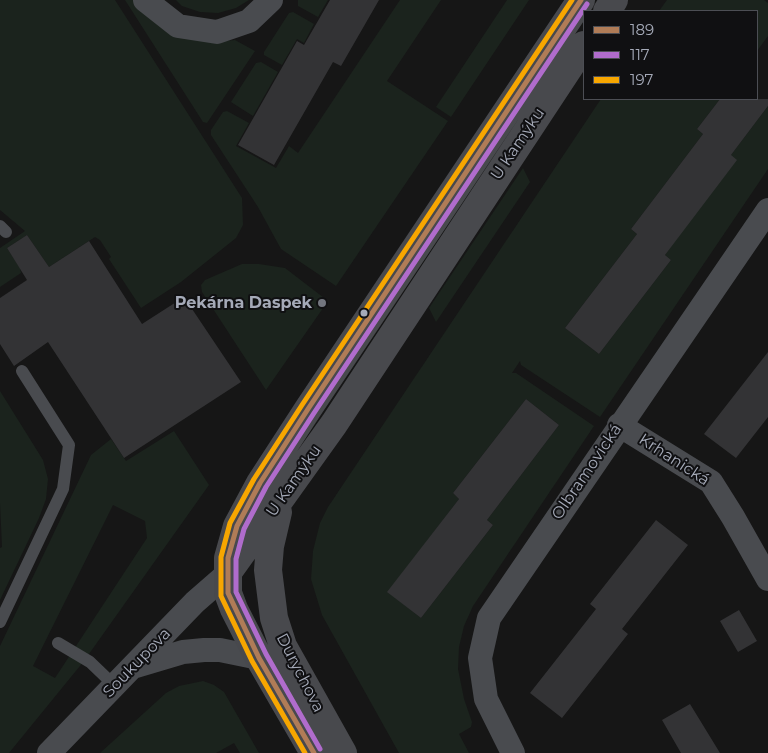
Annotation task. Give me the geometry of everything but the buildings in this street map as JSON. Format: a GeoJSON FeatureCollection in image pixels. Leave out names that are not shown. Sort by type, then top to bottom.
{"type":"FeatureCollection","features":[{"type":"Feature","properties":{"kind":"street"},"geometry":{"type":"LineString","coordinates":[[145,0],[178,26],[217,32],[250,21],[271,0]]}},
{"type":"Feature","properties":{"kind":"street","name":"U Kamýku"},"geometry":{"type":"LineString","coordinates":[[226,575],[236,526],[260,483],[581,0]]}},
{"type":"Feature","properties":{"kind":"street","name":"U Kamýku"},"geometry":{"type":"LineString","coordinates":[[226,575],[281,500],[583,47]]}},
{"type":"Feature","properties":{"kind":"street","name":"Olbramovická"},"geometry":{"type":"LineString","coordinates":[[512,753],[486,699],[480,658],[489,618],[619,425],[768,210]]}},
{"type":"Feature","properties":{"kind":"street","name":"Krhanická"},"geometry":{"type":"LineString","coordinates":[[619,425],[711,482],[768,580]]}},
{"type":"Feature","properties":{"kind":"street","name":"Durychova"},"geometry":{"type":"LineString","coordinates":[[281,500],[270,546],[268,570],[274,618],[271,652],[314,753]]}},
{"type":"Feature","properties":{"kind":"street"},"geometry":{"type":"LineString","coordinates":[[134,666],[183,652],[220,650],[271,652],[258,609],[226,575]]}},
{"type":"Feature","properties":{"kind":"street","name":"Soukupova"},"geometry":{"type":"LineString","coordinates":[[49,753],[195,602],[226,575]]}},
{"type":"Feature","properties":{"kind":"street","name":"Durychova"},"geometry":{"type":"LineString","coordinates":[[271,652],[343,753]]}},
{"type":"Feature","properties":{"kind":"lane"},"geometry":{"type":"LineString","coordinates":[[0,622],[63,489],[69,445],[22,370]]}},
{"type":"Feature","properties":{"kind":"lane"},"geometry":{"type":"LineString","coordinates":[[58,643],[90,662],[115,686]]}},
{"type":"Feature","properties":{"kind":"shaded area"},"geometry":{"type":"Polygon","coordinates":[[[0,0],[115,0],[242,198],[243,225],[236,238],[181,282],[141,308],[109,259],[111,257],[100,240],[95,237],[49,267],[27,235],[7,248],[20,268],[21,273],[0,287],[0,248],[25,231],[0,210],[0,0]]]}},
{"type":"Feature","properties":{"kind":"shaded area"},"geometry":{"type":"Polygon","coordinates":[[[125,0],[135,0],[216,42],[235,40],[255,51],[207,123],[203,122],[125,0]]]}},
{"type":"Feature","properties":{"kind":"shaded area"},"geometry":{"type":"Polygon","coordinates":[[[176,0],[249,0],[236,8],[218,13],[200,12],[182,6],[176,0]]]}},
{"type":"Feature","properties":{"kind":"shaded area"},"geometry":{"type":"Polygon","coordinates":[[[298,0],[328,0],[318,17],[298,6],[298,0]]]}},
{"type":"Feature","properties":{"kind":"shaded area"},"geometry":{"type":"Polygon","coordinates":[[[400,0],[441,0],[387,81],[448,121],[336,286],[281,249],[258,207],[211,135],[211,130],[223,112],[227,111],[249,123],[236,146],[276,168],[289,146],[298,153],[400,0]]]}},
{"type":"Feature","properties":{"kind":"shaded area"},"geometry":{"type":"Polygon","coordinates":[[[507,0],[529,0],[451,117],[436,107],[507,0]]]}},
{"type":"Feature","properties":{"kind":"shaded area"},"geometry":{"type":"Polygon","coordinates":[[[667,0],[764,0],[768,3],[768,36],[758,50],[758,10],[660,10],[667,0]]]}},
{"type":"Feature","properties":{"kind":"shaded area"},"geometry":{"type":"Polygon","coordinates":[[[293,12],[314,24],[304,43],[297,39],[282,65],[264,55],[264,52],[289,13],[293,12]]]}},
{"type":"Feature","properties":{"kind":"shaded area"},"geometry":{"type":"Polygon","coordinates":[[[261,62],[278,72],[253,116],[231,102],[256,63],[261,62]]]}},
{"type":"Feature","properties":{"kind":"shaded area"},"geometry":{"type":"Polygon","coordinates":[[[600,100],[719,100],[697,129],[703,134],[631,229],[637,234],[565,328],[599,354],[671,260],[665,255],[731,155],[768,106],[768,169],[600,417],[521,365],[520,361],[512,373],[516,373],[594,426],[473,606],[464,626],[459,647],[458,669],[464,699],[472,722],[471,727],[459,734],[469,753],[399,753],[322,615],[311,579],[313,551],[320,523],[328,507],[600,100]],[[526,399],[453,493],[459,499],[388,592],[421,618],[493,525],[487,520],[559,425],[526,399]]]}},
{"type":"Feature","properties":{"kind":"shaded area"},"geometry":{"type":"Polygon","coordinates":[[[523,168],[530,182],[436,322],[429,308],[523,168]]]}},
{"type":"Feature","properties":{"kind":"shaded area"},"geometry":{"type":"Polygon","coordinates":[[[242,264],[259,264],[285,268],[328,301],[266,390],[202,292],[201,285],[205,280],[242,264]]]}},
{"type":"Feature","properties":{"kind":"shaded area"},"geometry":{"type":"Polygon","coordinates":[[[0,391],[43,460],[48,479],[46,499],[39,518],[0,600],[0,548],[2,547],[0,391]]]}},
{"type":"Feature","properties":{"kind":"shaded area"},"geometry":{"type":"Polygon","coordinates":[[[174,431],[209,485],[84,661],[9,753],[0,753],[0,646],[91,455],[111,439],[126,461],[174,431]],[[113,505],[33,666],[55,678],[147,538],[145,521],[113,505]]]}},
{"type":"Feature","properties":{"kind":"shaded area"},"geometry":{"type":"Polygon","coordinates":[[[203,681],[214,685],[224,692],[259,753],[240,753],[234,743],[216,753],[100,753],[166,693],[179,686],[203,681]]]}},
{"type":"Feature","properties":{"kind":"transit line","name":"197"},"geometry":{"type":"LineString","coordinates":[[305,753],[252,661],[221,596],[221,557],[230,523],[254,479],[302,405],[572,0]]}},
{"type":"Feature","properties":{"kind":"transit line","name":"189"},"geometry":{"type":"LineString","coordinates":[[314,753],[259,658],[228,593],[228,558],[237,526],[260,483],[308,409],[581,0]]}},
{"type":"Feature","properties":{"kind":"transit line","name":"117"},"geometry":{"type":"LineString","coordinates":[[320,749],[266,654],[236,592],[236,559],[244,529],[266,487],[314,413],[587,4]]}},
{"type":"Feature","properties":{"kind":"place","name":"Pekárna Daspek"},"geometry":{"type":"Point","coordinates":[322,303]}}]}
